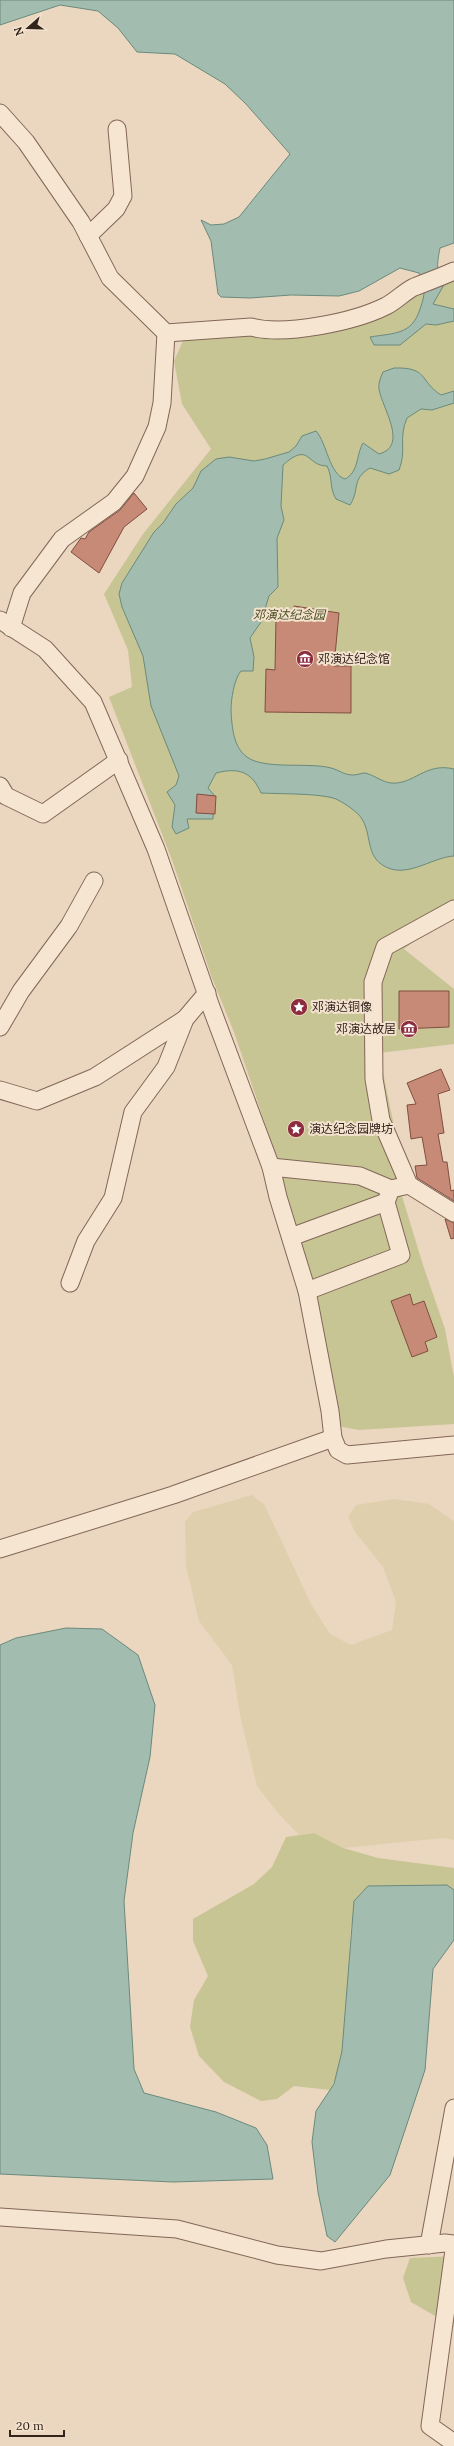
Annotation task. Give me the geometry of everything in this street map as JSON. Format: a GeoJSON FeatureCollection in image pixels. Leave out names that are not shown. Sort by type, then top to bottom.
{"type":"FeatureCollection","features":[{"type":"Feature","properties":{"kind":"street"},"geometry":{"type":"LineString","coordinates":[[0,113],[26,142],[81,222],[110,278],[166,333],[251,327],[260,330],[302,328],[338,322],[363,316],[386,306],[412,288],[452,272]]}},
{"type":"Feature","properties":{"kind":"street"},"geometry":{"type":"LineString","coordinates":[[88,236],[116,209],[123,196],[117,129]]}},
{"type":"Feature","properties":{"kind":"street"},"geometry":{"type":"LineString","coordinates":[[166,333],[162,404],[157,427],[135,476],[114,502],[62,539],[22,593],[5,624],[45,649],[63,671],[80,686],[93,702],[119,760],[171,886],[207,993],[271,1167],[308,1291],[330,1411],[333,1438],[338,1450],[347,1455],[454,1445]]}},
{"type":"Feature","properties":{"kind":"street"},"geometry":{"type":"LineString","coordinates":[[0,786],[6,796],[43,814],[119,760]]}},
{"type":"Feature","properties":{"kind":"street"},"geometry":{"type":"LineString","coordinates":[[0,1027],[21,991],[69,926],[94,881]]}},
{"type":"Feature","properties":{"kind":"street"},"geometry":{"type":"LineString","coordinates":[[454,909],[385,947],[373,982],[375,1086],[382,1120],[409,1185],[454,1213]]}},
{"type":"Feature","properties":{"kind":"street"},"geometry":{"type":"LineString","coordinates":[[0,1089],[37,1101],[95,1077],[185,1019],[207,993]]}},
{"type":"Feature","properties":{"kind":"street"},"geometry":{"type":"LineString","coordinates":[[70,1283],[86,1241],[113,1198],[134,1112],[166,1067],[185,1019]]}},
{"type":"Feature","properties":{"kind":"street"},"geometry":{"type":"LineString","coordinates":[[271,1167],[360,1176],[388,1195],[401,1256],[308,1291]]}},
{"type":"Feature","properties":{"kind":"street"},"geometry":{"type":"LineString","coordinates":[[291,1237],[409,1185]]}},
{"type":"Feature","properties":{"kind":"street"},"geometry":{"type":"LineString","coordinates":[[0,1549],[173,1495],[333,1438]]}},
{"type":"Feature","properties":{"kind":"street"},"geometry":{"type":"LineString","coordinates":[[429,2245],[454,2108]]}},
{"type":"Feature","properties":{"kind":"street"},"geometry":{"type":"LineString","coordinates":[[0,2217],[177,2229],[277,2255],[321,2261],[386,2249],[454,2244]]}},
{"type":"Feature","properties":{"kind":"street"},"geometry":{"type":"LineString","coordinates":[[454,2250],[430,2426],[454,2443]]}},
{"type":"Feature","properties":{"kind":"shaded area"},"geometry":{"type":"Polygon","coordinates":[[[0,0],[454,0],[454,243],[440,248],[438,272],[439,276],[445,283],[433,304],[454,309],[454,321],[436,325],[426,324],[400,345],[374,345],[370,337],[401,331],[412,324],[417,318],[423,298],[423,283],[419,273],[400,268],[359,291],[339,296],[291,295],[250,298],[221,297],[218,294],[211,241],[201,220],[211,225],[224,224],[239,217],[290,154],[246,104],[225,84],[175,54],[137,52],[118,28],[98,11],[60,5],[0,25],[0,0]]]}},
{"type":"Feature","properties":{"kind":"shaded area"},"geometry":{"type":"Polygon","coordinates":[[[394,368],[405,368],[418,372],[434,390],[441,395],[454,391],[454,403],[432,410],[421,409],[407,418],[404,425],[402,456],[399,470],[389,474],[370,468],[364,472],[360,476],[353,500],[350,505],[336,499],[332,491],[330,474],[327,466],[320,465],[303,455],[298,455],[292,458],[283,465],[281,506],[284,520],[277,538],[278,587],[269,596],[261,622],[250,638],[254,657],[253,671],[241,671],[236,679],[233,690],[231,710],[232,723],[236,742],[242,753],[255,761],[264,763],[275,765],[322,766],[350,775],[365,773],[391,783],[406,781],[427,771],[435,769],[454,769],[454,856],[439,859],[407,870],[391,869],[382,865],[377,860],[370,847],[362,819],[344,803],[323,796],[261,793],[249,776],[238,771],[224,771],[216,773],[208,788],[214,795],[213,819],[187,819],[189,828],[176,834],[172,827],[175,805],[167,792],[176,785],[179,776],[151,706],[143,656],[122,607],[119,594],[122,583],[154,532],[163,523],[176,504],[193,488],[201,471],[216,459],[229,457],[254,461],[265,459],[289,452],[296,446],[302,436],[316,431],[320,436],[335,471],[345,479],[350,476],[355,468],[363,443],[379,454],[388,450],[392,443],[393,435],[381,397],[379,385],[383,372],[394,368]]]}},
{"type":"Feature","properties":{"kind":"shaded area"},"geometry":{"type":"Polygon","coordinates":[[[252,1495],[264,1504],[311,1604],[330,1634],[351,1645],[392,1630],[396,1602],[383,1567],[355,1532],[348,1517],[356,1505],[394,1499],[429,1504],[454,1521],[454,1840],[443,1838],[343,1848],[314,1833],[299,1835],[278,1813],[257,1786],[240,1715],[232,1665],[199,1621],[186,1566],[185,1522],[193,1512],[252,1495]]]}},
{"type":"Feature","properties":{"kind":"shaded area"},"geometry":{"type":"Polygon","coordinates":[[[66,1628],[102,1629],[138,1655],[155,1705],[150,1757],[133,1833],[124,1901],[134,2069],[144,2093],[216,2112],[256,2128],[267,2145],[273,2179],[173,2182],[0,2174],[0,1645],[16,1638],[66,1628]]]}},
{"type":"Feature","properties":{"kind":"shaded area"},"geometry":{"type":"Polygon","coordinates":[[[447,1885],[454,1890],[454,1940],[433,1969],[425,2070],[390,2175],[335,2242],[327,2236],[318,2192],[312,2142],[316,2111],[334,2084],[342,2051],[354,1901],[368,1886],[447,1885]]]}},
{"type":"Feature","properties":{"kind":"green space","name":"邓演达纪念园"},"geometry":{"type":"Polygon","coordinates":[[[454,279],[454,911],[404,949],[454,989],[454,1044],[379,1053],[401,1160],[402,1196],[423,1265],[445,1329],[454,1377],[454,1424],[359,1430],[332,1425],[275,1153],[234,1032],[212,978],[172,860],[109,697],[132,687],[128,650],[104,594],[143,534],[211,449],[182,404],[174,361],[183,341],[217,334],[253,336],[413,297],[454,279]]]}},
{"type":"Feature","properties":{"kind":"green space"},"geometry":{"type":"Polygon","coordinates":[[[314,1833],[343,1848],[378,1858],[454,1868],[454,1890],[447,1885],[351,1926],[347,2011],[344,2035],[341,2057],[336,2076],[330,2090],[294,2086],[277,2099],[261,2101],[224,2082],[199,2056],[190,2027],[194,2000],[208,1976],[193,1941],[193,1919],[254,1884],[272,1867],[286,1837],[314,1833]]]}},
{"type":"Feature","properties":{"kind":"green space"},"geometry":{"type":"Polygon","coordinates":[[[454,2256],[454,2327],[411,2302],[403,2278],[410,2258],[454,2256]]]}},
{"type":"Feature","properties":{"kind":"building"},"geometry":{"type":"Polygon","coordinates":[[[134,493],[147,509],[124,527],[99,573],[71,552],[81,538],[85,539],[89,532],[120,510],[134,493]]]}},
{"type":"Feature","properties":{"kind":"building","name":"邓演达纪念馆"},"geometry":{"type":"Polygon","coordinates":[[[294,606],[339,613],[334,666],[351,666],[351,713],[265,712],[266,669],[275,670],[276,618],[292,619],[294,606]]]}},
{"type":"Feature","properties":{"kind":"building"},"geometry":{"type":"Polygon","coordinates":[[[197,794],[216,796],[215,814],[196,813],[197,794]]]}},
{"type":"Feature","properties":{"kind":"building"},"geometry":{"type":"Polygon","coordinates":[[[399,991],[449,991],[449,1027],[399,1029],[399,991]]]}},
{"type":"Feature","properties":{"kind":"building"},"geometry":{"type":"Polygon","coordinates":[[[441,1069],[450,1090],[438,1094],[444,1133],[438,1134],[443,1162],[447,1162],[451,1191],[454,1190],[454,1201],[417,1178],[415,1166],[427,1165],[422,1137],[411,1139],[407,1105],[416,1104],[407,1083],[441,1069]]]}},
{"type":"Feature","properties":{"kind":"building"},"geometry":{"type":"Polygon","coordinates":[[[445,1219],[454,1223],[454,1238],[451,1239],[445,1219]]]}},
{"type":"Feature","properties":{"kind":"building"},"geometry":{"type":"Polygon","coordinates":[[[410,1294],[413,1305],[424,1301],[437,1337],[425,1342],[428,1351],[412,1357],[391,1301],[410,1294]]]}},
{"type":"Feature","properties":{"kind":"place","name":"邓演达纪念馆"},"geometry":{"type":"Point","coordinates":[305,659]}},
{"type":"Feature","properties":{"kind":"place","name":"邓演达铜像"},"geometry":{"type":"Point","coordinates":[299,1007]}},
{"type":"Feature","properties":{"kind":"place","name":"邓演达故居"},"geometry":{"type":"Point","coordinates":[409,1029]}},
{"type":"Feature","properties":{"kind":"place","name":"演达纪念园牌坊"},"geometry":{"type":"Point","coordinates":[296,1129]}}]}
